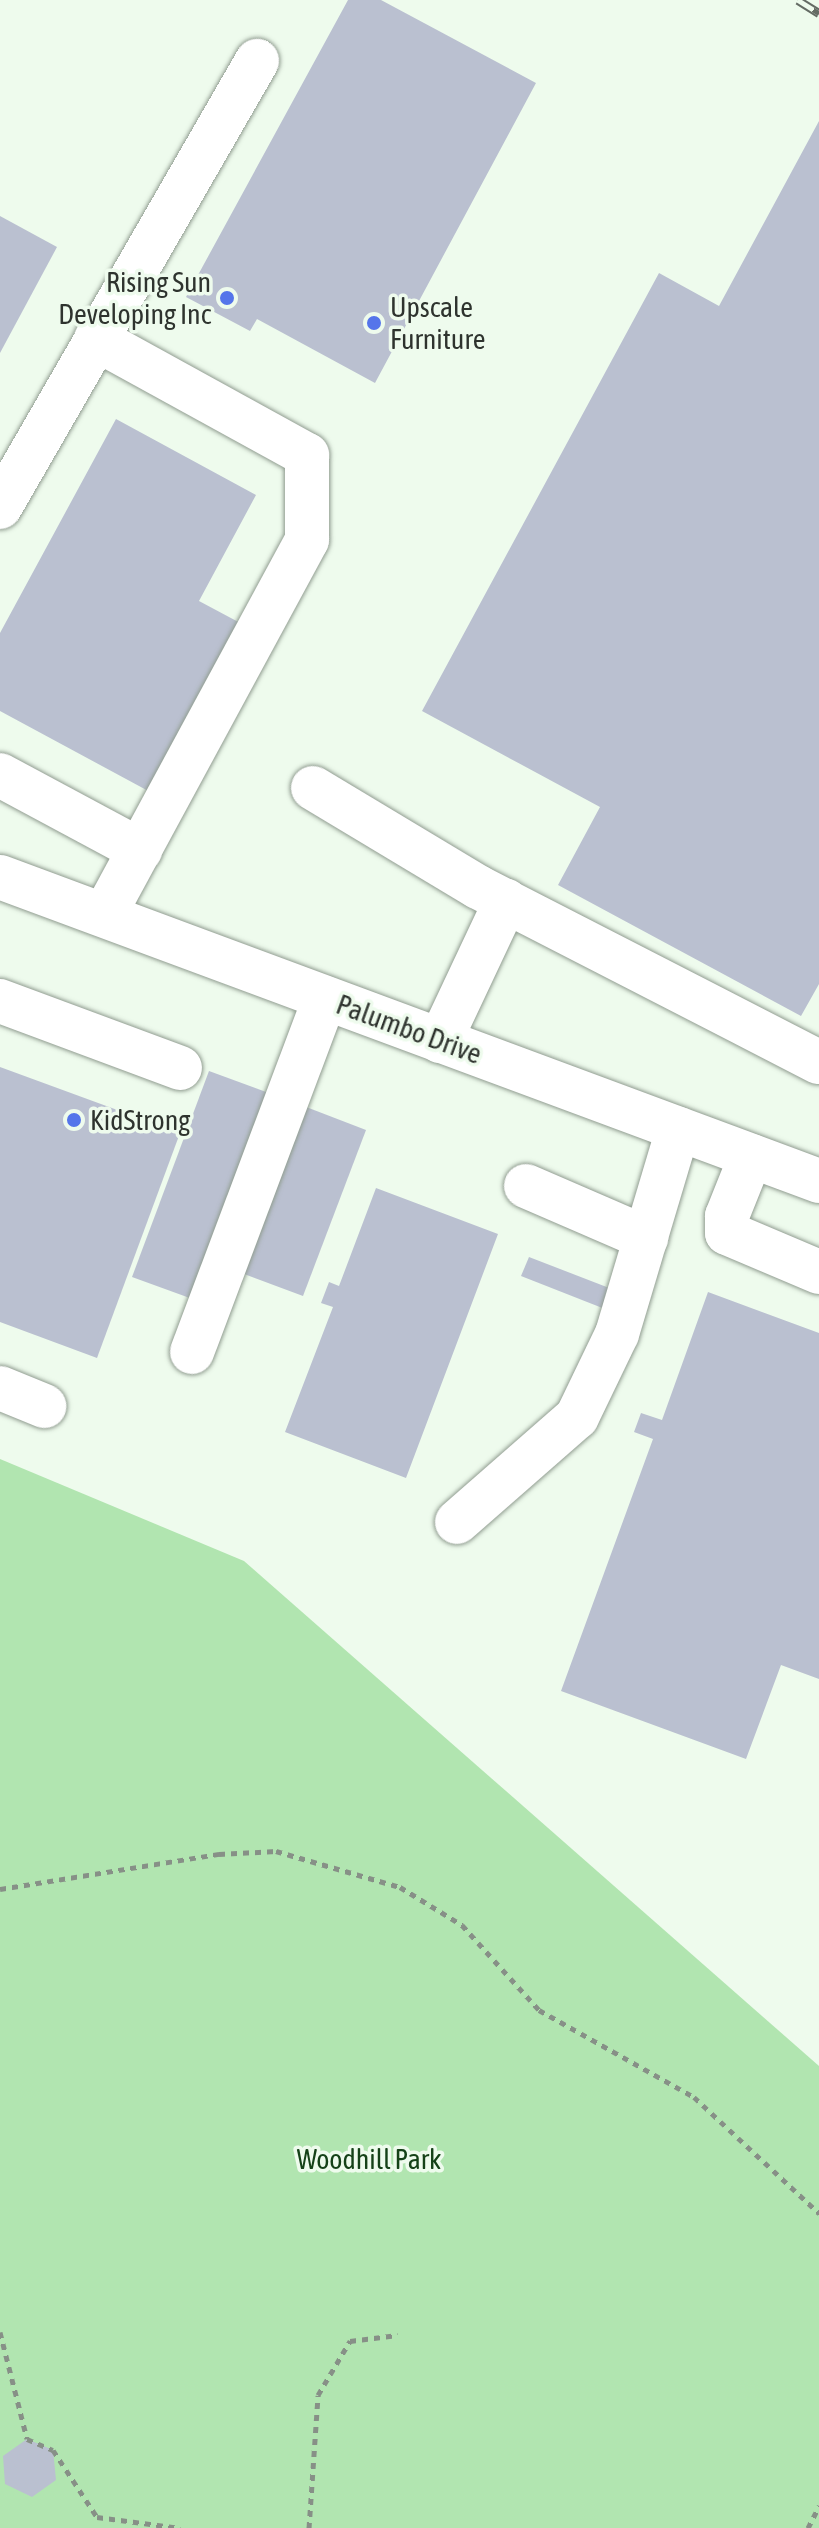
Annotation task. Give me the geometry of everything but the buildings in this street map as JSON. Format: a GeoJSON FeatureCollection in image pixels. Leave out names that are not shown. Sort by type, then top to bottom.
{"type":"FeatureCollection","features":[{"type":"Feature","properties":{"kind":"street"},"geometry":{"type":"LineString","coordinates":[[0,507],[257,61]]}},
{"type":"Feature","properties":{"kind":"street"},"geometry":{"type":"LineString","coordinates":[[96,339],[307,455],[307,540],[104,915]]}},
{"type":"Feature","properties":{"kind":"street"},"geometry":{"type":"LineString","coordinates":[[0,775],[140,850]]}},
{"type":"Feature","properties":{"kind":"street"},"geometry":{"type":"LineString","coordinates":[[313,788],[506,901],[819,1062]]}},
{"type":"Feature","properties":{"kind":"street","name":"Palumbo Drive"},"geometry":{"type":"LineString","coordinates":[[1,880],[104,915],[819,1181]]}},
{"type":"Feature","properties":{"kind":"street"},"geometry":{"type":"LineString","coordinates":[[440,1041],[506,901]]}},
{"type":"Feature","properties":{"kind":"street"},"geometry":{"type":"LineString","coordinates":[[192,1352],[325,998]]}},
{"type":"Feature","properties":{"kind":"street"},"geometry":{"type":"LineString","coordinates":[[0,1001],[180,1068]]}},
{"type":"Feature","properties":{"kind":"street"},"geometry":{"type":"LineString","coordinates":[[457,1522],[577,1417],[617,1334],[678,1129]]}},
{"type":"Feature","properties":{"kind":"street"},"geometry":{"type":"LineString","coordinates":[[751,1156],[727,1216],[727,1233],[819,1272]]}},
{"type":"Feature","properties":{"kind":"street"},"geometry":{"type":"LineString","coordinates":[[526,1186],[646,1238]]}},
{"type":"Feature","properties":{"kind":"street"},"geometry":{"type":"LineString","coordinates":[[0,1388],[44,1406]]}},
{"type":"Feature","properties":{"kind":"path"},"geometry":{"type":"LineString","coordinates":[[0,1889],[219,1854],[276,1851],[400,1887],[462,1925],[539,2010],[694,2097],[797,2187],[819,2213]]}},
{"type":"Feature","properties":{"kind":"path"},"geometry":{"type":"LineString","coordinates":[[0,2332],[27,2439],[53,2450],[97,2517],[180,2528]]}},
{"type":"Feature","properties":{"kind":"path"},"geometry":{"type":"LineString","coordinates":[[309,2528],[318,2395],[350,2341],[398,2335]]}},
{"type":"Feature","properties":{"kind":"path"},"geometry":{"type":"LineString","coordinates":[[808,2528],[819,2506]]}},
{"type":"Feature","properties":{"kind":"green space","name":"Woodhill Park"},"geometry":{"type":"Polygon","coordinates":[[[0,1459],[244,1561],[819,2066],[819,2528],[0,2528],[0,1459]]]}},
{"type":"Feature","properties":{"kind":"railway"},"geometry":{"type":"LineString","coordinates":[[798,0],[819,13]]}},
{"type":"Feature","properties":{"kind":"place","name":"Rising Sun Developing Inc"},"geometry":{"type":"Point","coordinates":[227,298]}},
{"type":"Feature","properties":{"kind":"place","name":"Upscale Furniture"},"geometry":{"type":"Point","coordinates":[374,323]}},
{"type":"Feature","properties":{"kind":"place","name":"KidStrong"},"geometry":{"type":"Point","coordinates":[74,1120]}}]}
